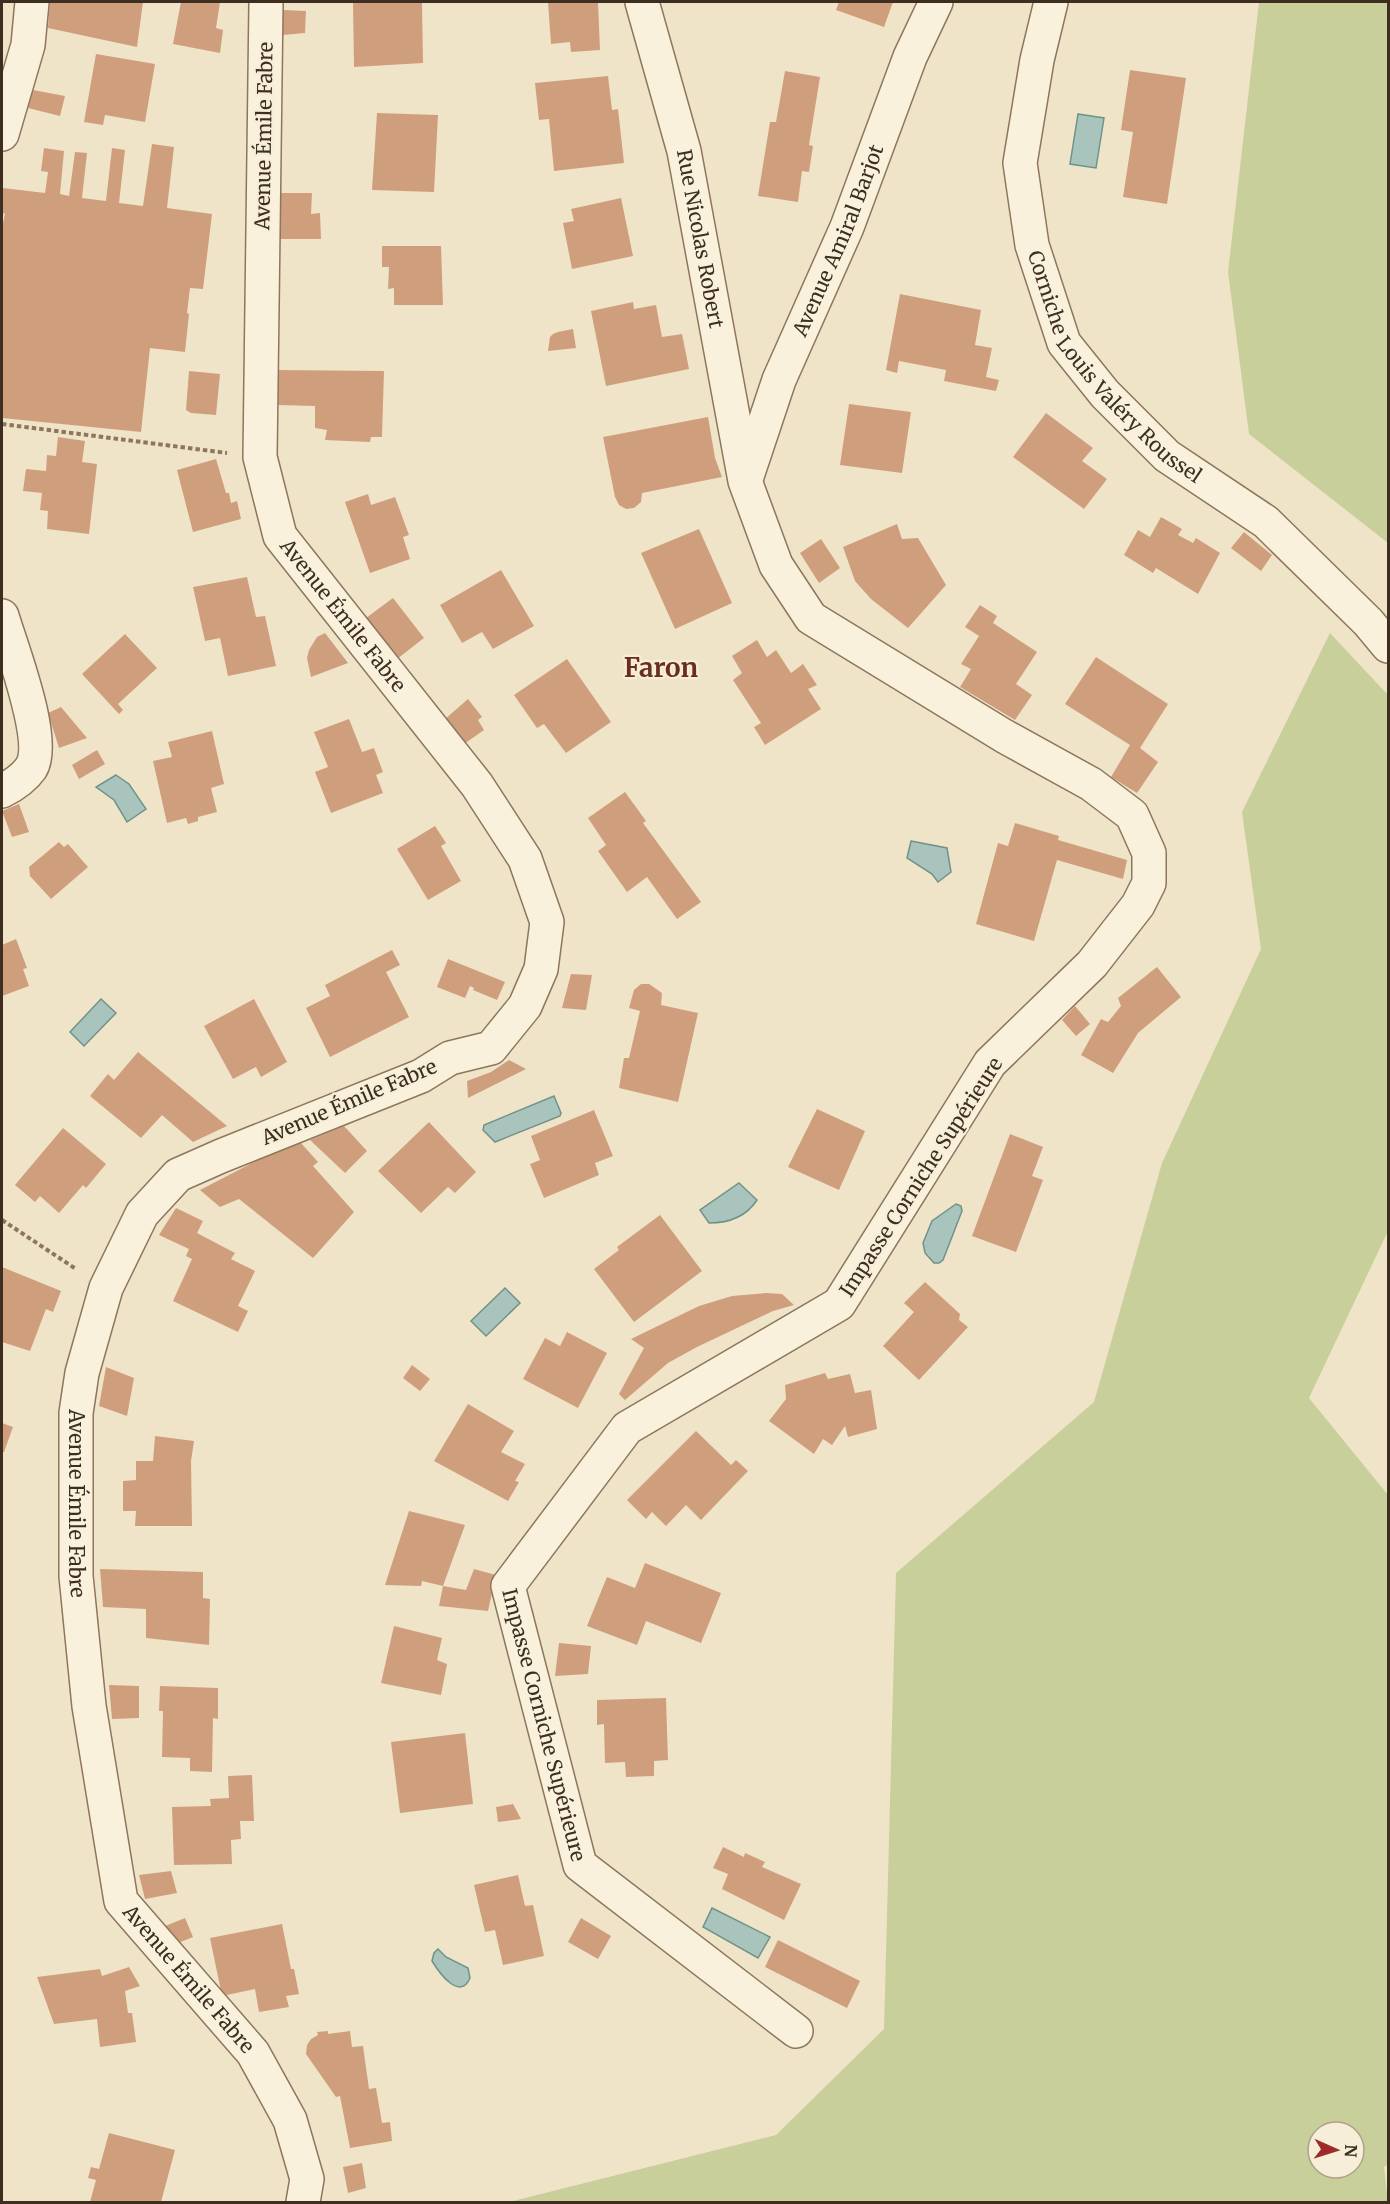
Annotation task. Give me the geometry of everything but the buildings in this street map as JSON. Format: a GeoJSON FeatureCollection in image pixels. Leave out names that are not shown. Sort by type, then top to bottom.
{"type":"FeatureCollection","features":[{"type":"Feature","properties":{"kind":"street"},"geometry":{"type":"LineString","coordinates":[[2,134],[28,45],[32,2]]}},
{"type":"Feature","properties":{"kind":"street","name":"Avenue Émile Fabre"},"geometry":{"type":"LineString","coordinates":[[266,2],[260,457],[280,536],[477,785],[525,859],[548,922],[541,969],[525,1006],[491,1048],[450,1058],[421,1076],[178,1175],[142,1214],[106,1288],[82,1373],[76,1413],[76,1576],[89,1706],[121,1901],[253,2053],[290,2120],[307,2179],[303,2202]]}},
{"type":"Feature","properties":{"kind":"street","name":"Rue Nicolas Robert"},"geometry":{"type":"LineString","coordinates":[[642,2],[684,151],[745,481]]}},
{"type":"Feature","properties":{"kind":"street","name":"Avenue Amiral Barjot"},"geometry":{"type":"LineString","coordinates":[[745,481],[779,380],[847,227],[910,57],[936,2]]}},
{"type":"Feature","properties":{"kind":"street","name":"Corniche Louis Valéry Roussel"},"geometry":{"type":"LineString","coordinates":[[1051,2],[1037,60],[1020,163],[1032,245],[1064,343],[1105,394],[1167,456],[1266,522],[1368,622],[1389,646]]}},
{"type":"Feature","properties":{"kind":"street","name":"Impasse Corniche Supérieure"},"geometry":{"type":"LineString","coordinates":[[745,481],[776,565],[811,618],[1004,736],[1091,784],[1132,815],[1149,853],[1149,883],[1138,905],[1092,964],[990,1063],[839,1304],[627,1428],[508,1586],[580,1865],[796,2031]]}},
{"type":"Feature","properties":{"kind":"street"},"geometry":{"type":"LineString","coordinates":[[2,616],[26,694],[36,740],[31,768],[12,786],[2,790]]}},
{"type":"Feature","properties":{"kind":"path"},"geometry":{"type":"LineString","coordinates":[[2,424],[236,454]]}},
{"type":"Feature","properties":{"kind":"path"},"geometry":{"type":"LineString","coordinates":[[2,1220],[106,1288]]}},
{"type":"Feature","properties":{"kind":"green space"},"geometry":{"type":"Polygon","coordinates":[[[1259,2],[1388,2],[1388,543],[1249,434],[1228,272],[1259,2]]]}},
{"type":"Feature","properties":{"kind":"green space"},"geometry":{"type":"Polygon","coordinates":[[[1330,633],[1388,695],[1388,1231],[1309,1398],[1388,1495],[1388,2164],[1384,2167],[1388,2202],[509,2202],[776,2135],[884,2029],[896,1573],[1094,1402],[1162,1163],[1261,949],[1242,812],[1330,633]]]}},
{"type":"Feature","properties":{"kind":"water"},"geometry":{"type":"Polygon","coordinates":[[[1078,114],[1104,118],[1096,168],[1070,164],[1078,114]]]}},
{"type":"Feature","properties":{"kind":"water"},"geometry":{"type":"Polygon","coordinates":[[[116,775],[129,784],[146,809],[127,822],[114,800],[96,787],[116,775]]]}},
{"type":"Feature","properties":{"kind":"water"},"geometry":{"type":"Polygon","coordinates":[[[911,841],[947,848],[951,872],[938,882],[932,874],[907,858],[911,841]]]}},
{"type":"Feature","properties":{"kind":"water"},"geometry":{"type":"Polygon","coordinates":[[[101,999],[116,1013],[84,1046],[70,1032],[101,999]]]}},
{"type":"Feature","properties":{"kind":"water"},"geometry":{"type":"Polygon","coordinates":[[[554,1096],[561,1113],[560,1116],[495,1142],[483,1130],[484,1125],[554,1096]]]}},
{"type":"Feature","properties":{"kind":"water"},"geometry":{"type":"Polygon","coordinates":[[[739,1183],[757,1200],[753,1206],[736,1218],[709,1223],[700,1210],[739,1183]]]}},
{"type":"Feature","properties":{"kind":"water"},"geometry":{"type":"Polygon","coordinates":[[[956,1204],[961,1206],[962,1211],[943,1260],[934,1263],[925,1253],[923,1243],[932,1221],[956,1204]]]}},
{"type":"Feature","properties":{"kind":"water"},"geometry":{"type":"Polygon","coordinates":[[[505,1288],[520,1303],[486,1336],[471,1321],[505,1288]]]}},
{"type":"Feature","properties":{"kind":"water"},"geometry":{"type":"Polygon","coordinates":[[[712,1908],[770,1937],[758,1958],[703,1927],[712,1908]]]}},
{"type":"Feature","properties":{"kind":"water"},"geometry":{"type":"Polygon","coordinates":[[[438,1949],[446,1957],[468,1968],[470,1978],[466,1984],[461,1987],[456,1986],[440,1972],[432,1961],[438,1949]]]}},
{"type":"Feature","properties":{"kind":"district","name":"Faron"},"geometry":{"type":"Point","coordinates":[661,668]}}]}
